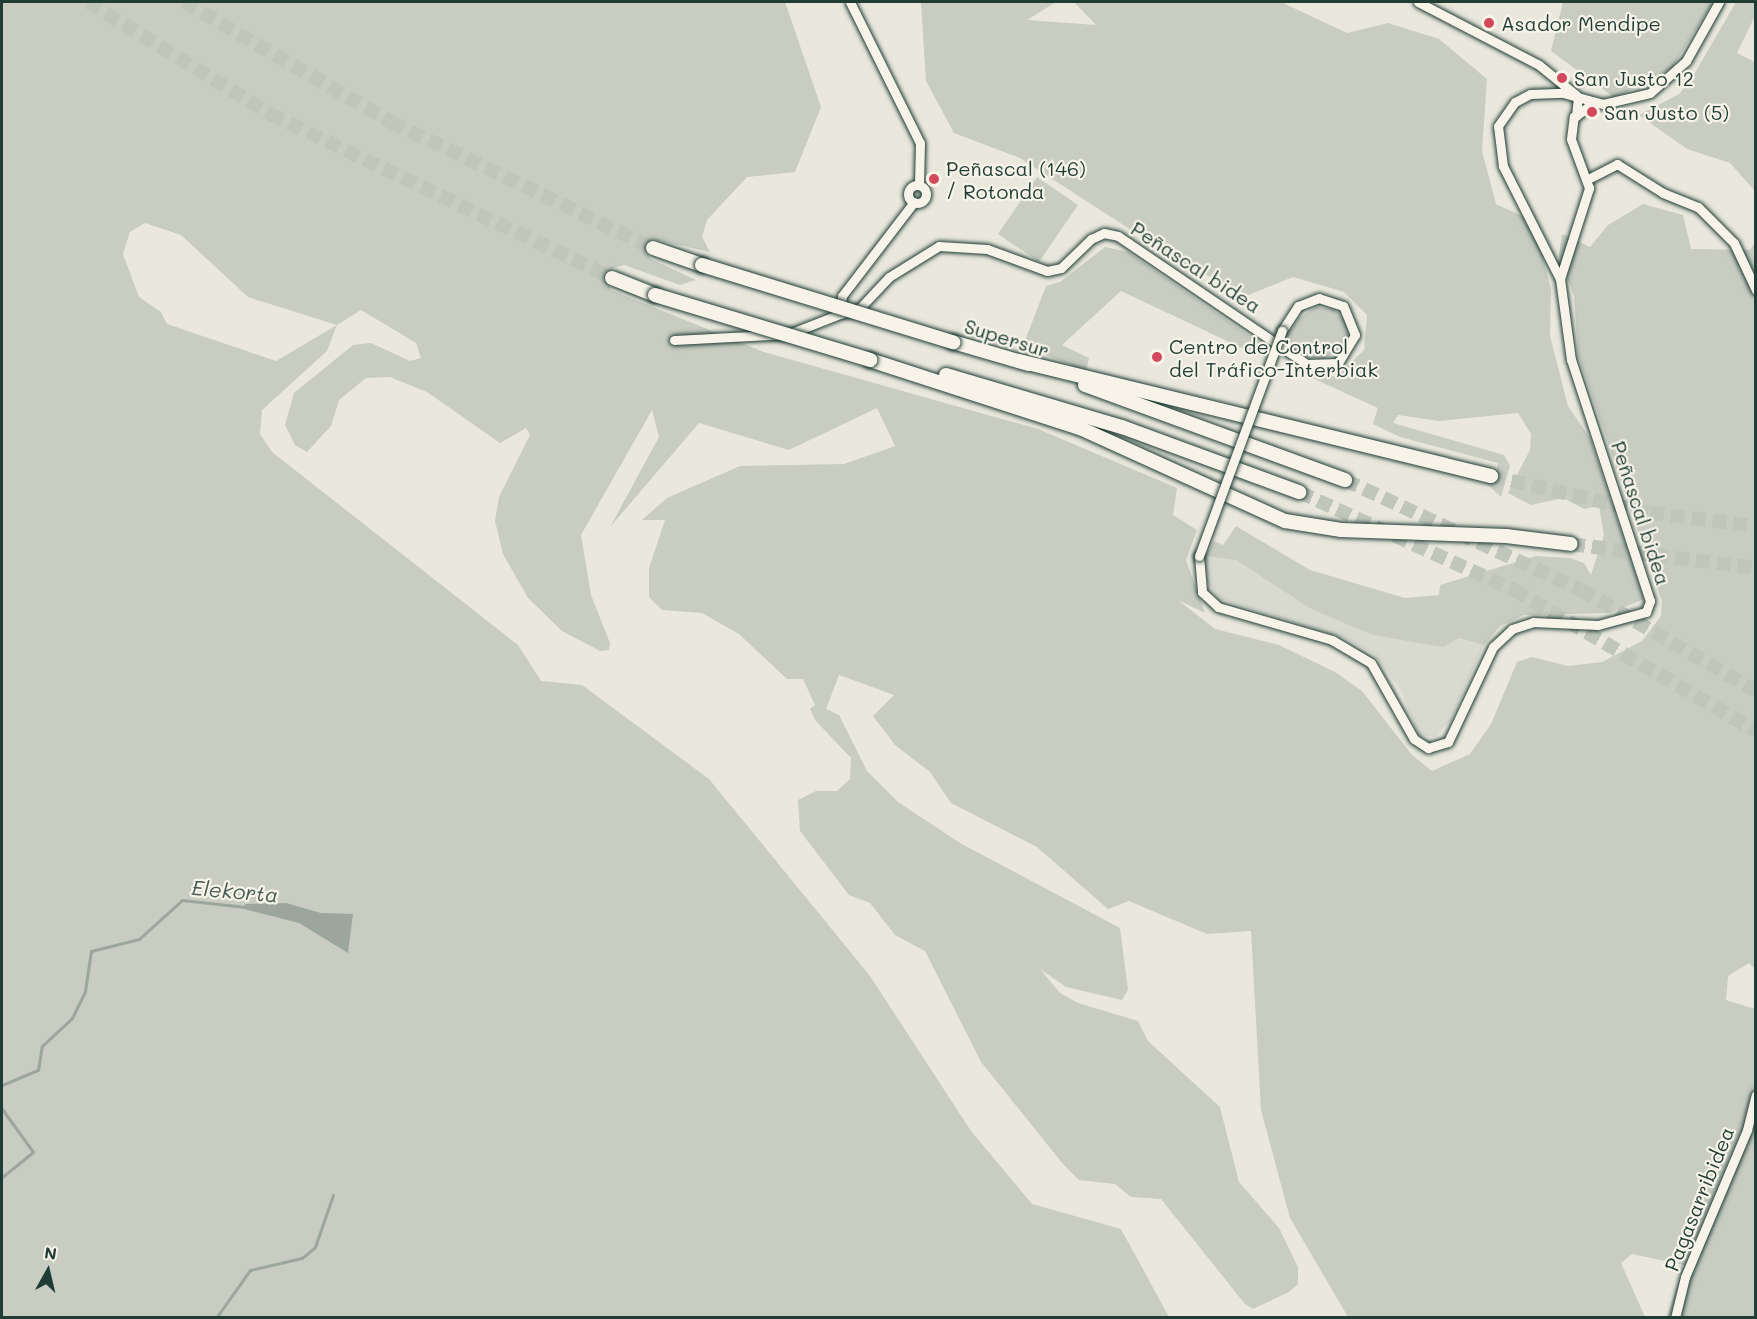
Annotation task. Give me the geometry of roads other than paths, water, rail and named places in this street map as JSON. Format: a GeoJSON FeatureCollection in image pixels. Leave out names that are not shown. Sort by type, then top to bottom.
{"type":"FeatureCollection","features":[{"type":"Feature","properties":{"kind":"highway","name":"Supersur"},"geometry":{"type":"LineString","coordinates":[[652,248],[702,266],[1019,361],[1345,480]]}},
{"type":"Feature","properties":{"kind":"highway"},"geometry":{"type":"LineString","coordinates":[[612,278],[655,295],[870,360],[1122,427],[1299,492]]}},
{"type":"Feature","properties":{"kind":"highway"},"geometry":{"type":"LineString","coordinates":[[1019,361],[1491,477]]}},
{"type":"Feature","properties":{"kind":"highway"},"geometry":{"type":"LineString","coordinates":[[925,374],[1082,429],[1248,507],[1304,526],[1571,544]]}},
{"type":"Feature","properties":{"kind":"street"},"geometry":{"type":"LineString","coordinates":[[674,340],[789,334],[840,314],[843,296],[914,202],[909,190],[919,185],[921,143],[849,2]]}},
{"type":"Feature","properties":{"kind":"street"},"geometry":{"type":"LineString","coordinates":[[1418,2],[1539,65],[1578,97],[1594,102],[1634,100],[1663,86],[1686,61],[1719,2]]}},
{"type":"Feature","properties":{"kind":"street","name":"Peñascal bidea"},"geometry":{"type":"LineString","coordinates":[[840,314],[859,309],[889,277],[939,246],[987,249],[1047,271],[1061,268],[1091,238],[1104,233],[1118,236],[1306,363],[1338,363],[1355,335],[1343,306],[1319,298],[1298,306],[1282,331],[1199,556],[1202,592],[1218,607],[1332,640],[1371,663],[1413,739],[1428,748],[1448,742],[1493,647],[1512,628],[1533,622],[1598,625],[1640,616],[1650,601],[1571,360],[1560,279],[1503,166],[1498,126],[1510,107],[1530,94],[1578,97]]}},
{"type":"Feature","properties":{"kind":"street"},"geometry":{"type":"LineString","coordinates":[[1560,279],[1587,179],[1571,139],[1578,97]]}},
{"type":"Feature","properties":{"kind":"street"},"geometry":{"type":"LineString","coordinates":[[1574,116],[1594,102]]}},
{"type":"Feature","properties":{"kind":"street"},"geometry":{"type":"LineString","coordinates":[[1587,179],[1617,164],[1631,168],[1663,194],[1711,218],[1734,243],[1755,290]]}},
{"type":"Feature","properties":{"kind":"street","name":"Pagasarribidea"},"geometry":{"type":"LineString","coordinates":[[1675,1317],[1685,1276],[1747,1130],[1755,1095]]}},
{"type":"Feature","properties":{"kind":"waterway","name":"Elekorta"},"geometry":{"type":"LineString","coordinates":[[2,1085],[38,1070],[42,1046],[72,1018],[85,991],[91,951],[139,939],[182,900],[246,907]]}},
{"type":"Feature","properties":{"kind":"waterway","name":"Elekorta"},"geometry":{"type":"LineString","coordinates":[[2,1109],[33,1152],[2,1177]]}},
{"type":"Feature","properties":{"kind":"waterway"},"geometry":{"type":"LineString","coordinates":[[216,1318],[250,1270],[302,1258],[315,1247],[333,1195]]}},
{"type":"Feature","properties":{"kind":"tunnel"},"geometry":{"type":"LineString","coordinates":[[88,2],[270,114],[612,278]]}},
{"type":"Feature","properties":{"kind":"tunnel"},"geometry":{"type":"LineString","coordinates":[[184,2],[391,122],[653,248]]}},
{"type":"Feature","properties":{"kind":"tunnel"},"geometry":{"type":"LineString","coordinates":[[1491,476],[1650,513],[1756,526]]}},
{"type":"Feature","properties":{"kind":"tunnel"},"geometry":{"type":"LineString","coordinates":[[1345,480],[1581,590],[1756,691]]}},
{"type":"Feature","properties":{"kind":"tunnel"},"geometry":{"type":"LineString","coordinates":[[1299,492],[1514,590],[1756,731]]}},
{"type":"Feature","properties":{"kind":"tunnel"},"geometry":{"type":"LineString","coordinates":[[1571,544],[1756,568]]}},
{"type":"Feature","properties":{"kind":"place","name":"Asador Mendipe"},"geometry":{"type":"Point","coordinates":[1489,23]}},
{"type":"Feature","properties":{"kind":"place","name":"San Justo 12"},"geometry":{"type":"Point","coordinates":[1562,78]}},
{"type":"Feature","properties":{"kind":"place","name":"San Justo (5)"},"geometry":{"type":"Point","coordinates":[1592,112]}},
{"type":"Feature","properties":{"kind":"place","name":"Peñascal (146) / Rotonda"},"geometry":{"type":"Point","coordinates":[934,179]}},
{"type":"Feature","properties":{"kind":"place","name":"Centro de Control del Tráfico-Interbiak"},"geometry":{"type":"Point","coordinates":[1157,357]}}]}
